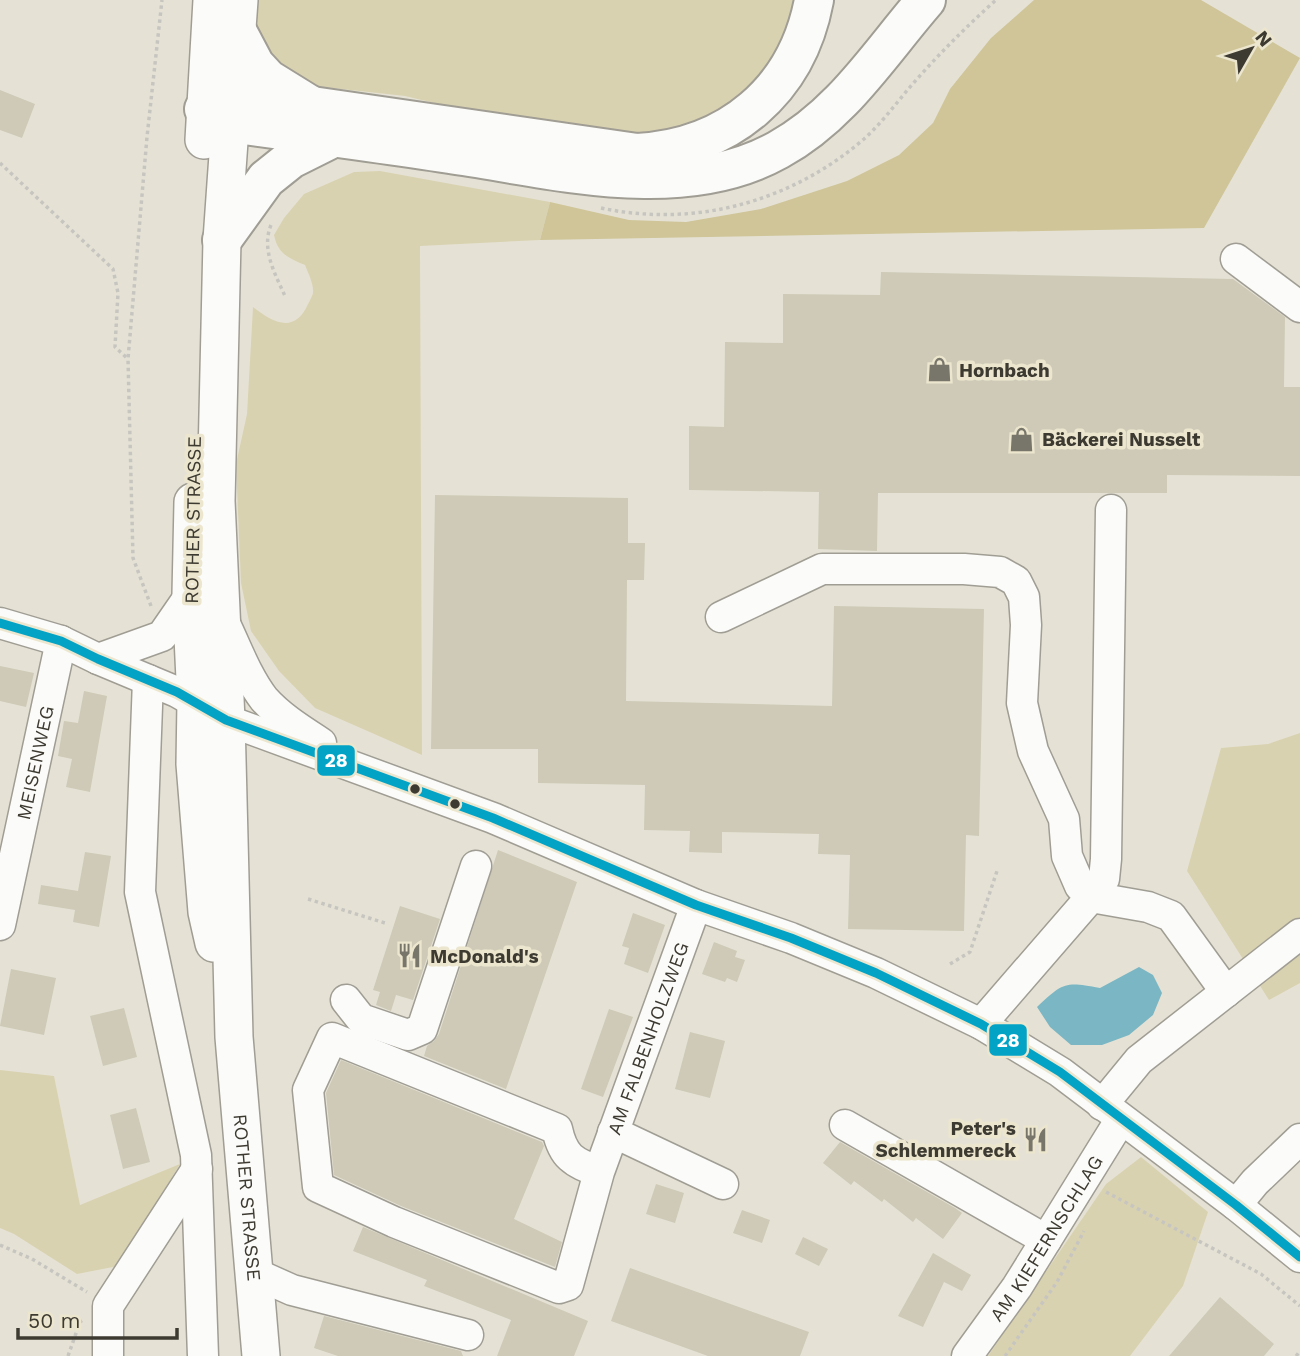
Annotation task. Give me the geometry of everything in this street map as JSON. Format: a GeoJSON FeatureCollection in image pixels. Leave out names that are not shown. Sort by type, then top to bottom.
{"type":"FeatureCollection","features":[{"type":"Feature","properties":{"kind":"highway"},"geometry":{"type":"LineString","coordinates":[[222,111],[265,105],[312,106],[625,152],[663,152],[688,146],[722,131],[748,114],[773,91],[794,60],[809,26],[814,0]]}},
{"type":"Feature","properties":{"kind":"highway"},"geometry":{"type":"LineString","coordinates":[[222,111],[335,137],[631,179],[702,176],[747,165],[779,150],[813,126],[842,101],[875,65],[926,0]]}},
{"type":"Feature","properties":{"kind":"highway"},"geometry":{"type":"LineString","coordinates":[[237,15],[255,65],[268,79],[312,106]]}},
{"type":"Feature","properties":{"kind":"highway"},"geometry":{"type":"LineString","coordinates":[[222,240],[266,179],[291,159],[335,137]]}},
{"type":"Feature","properties":{"kind":"main road","name":"ROTHER STRASSE"},"geometry":{"type":"LineString","coordinates":[[205,603],[216,501],[222,240],[222,111],[212,0]]}},
{"type":"Feature","properties":{"kind":"main road","name":"ROTHER STRASSE"},"geometry":{"type":"LineString","coordinates":[[237,15],[222,111],[205,603],[234,1037],[261,1356]]}},
{"type":"Feature","properties":{"kind":"street"},"geometry":{"type":"LineString","coordinates":[[1236,259],[1300,307]]}},
{"type":"Feature","properties":{"kind":"street"},"geometry":{"type":"LineString","coordinates":[[981,1024],[1104,879],[1107,859],[1111,510]]}},
{"type":"Feature","properties":{"kind":"street"},"geometry":{"type":"LineString","coordinates":[[721,617],[822,569],[964,569],[1000,572],[1016,581],[1024,597],[1026,625],[1022,703],[1034,751],[1064,819],[1067,856],[1080,887],[1091,897],[1149,908],[1171,916],[1226,992]]}},
{"type":"Feature","properties":{"kind":"street"},"geometry":{"type":"LineString","coordinates":[[97,659],[162,636],[205,603],[265,699],[288,722],[365,773]]}},
{"type":"Feature","properties":{"kind":"street"},"geometry":{"type":"LineString","coordinates":[[0,623],[61,640],[211,711],[365,773],[493,818],[696,905],[791,938],[876,973],[981,1024],[1060,1072],[1236,1205],[1300,1257]]}},
{"type":"Feature","properties":{"kind":"street","name":"MEISENWEG"},"geometry":{"type":"LineString","coordinates":[[0,925],[61,640]]}},
{"type":"Feature","properties":{"kind":"street"},"geometry":{"type":"LineString","coordinates":[[148,680],[140,892],[196,1162],[203,1356]]}},
{"type":"Feature","properties":{"kind":"street"},"geometry":{"type":"LineString","coordinates":[[346,1000],[361,1020],[408,1035],[422,1029],[476,866]]}},
{"type":"Feature","properties":{"kind":"street","name":"AM FALBENHOLZWEG"},"geometry":{"type":"LineString","coordinates":[[598,1172],[573,1162],[560,1143],[557,1129],[332,1038],[308,1090],[318,1187],[394,1222],[559,1288],[568,1284],[598,1172],[696,905]]}},
{"type":"Feature","properties":{"kind":"street"},"geometry":{"type":"LineString","coordinates":[[1112,1112],[1139,1060],[1300,934]]}},
{"type":"Feature","properties":{"kind":"street","name":"AM KIEFERNSCHLAG"},"geometry":{"type":"LineString","coordinates":[[967,1356],[1017,1287],[1046,1240],[1112,1112]]}},
{"type":"Feature","properties":{"kind":"street"},"geometry":{"type":"LineString","coordinates":[[845,1125],[1046,1240]]}},
{"type":"Feature","properties":{"kind":"street"},"geometry":{"type":"LineString","coordinates":[[613,1132],[723,1184]]}},
{"type":"Feature","properties":{"kind":"street"},"geometry":{"type":"LineString","coordinates":[[1236,1205],[1255,1182],[1300,1139]]}},
{"type":"Feature","properties":{"kind":"street"},"geometry":{"type":"LineString","coordinates":[[108,1356],[108,1306],[196,1162]]}},
{"type":"Feature","properties":{"kind":"street"},"geometry":{"type":"LineString","coordinates":[[254,1273],[292,1290],[467,1335]]}},
{"type":"Feature","properties":{"kind":"path"},"geometry":{"type":"LineString","coordinates":[[0,163],[113,269],[118,293],[115,347],[128,359]]}},
{"type":"Feature","properties":{"kind":"path"},"geometry":{"type":"LineString","coordinates":[[950,964],[970,952],[998,868]]}},
{"type":"Feature","properties":{"kind":"path"},"geometry":{"type":"LineString","coordinates":[[308,898],[385,923]]}},
{"type":"Feature","properties":{"kind":"path"},"geometry":{"type":"LineString","coordinates":[[1105,1191],[1261,1274],[1300,1306]]}},
{"type":"Feature","properties":{"kind":"path"},"geometry":{"type":"LineString","coordinates":[[1005,1356],[1057,1282],[1087,1225]]}},
{"type":"Feature","properties":{"kind":"path"},"geometry":{"type":"LineString","coordinates":[[0,1245],[32,1259],[108,1306]]}},
{"type":"Feature","properties":{"kind":"path"},"geometry":{"type":"LineString","coordinates":[[1296,1356],[1300,1351]]}},
{"type":"Feature","properties":{"kind":"shaded area"},"geometry":{"type":"Polygon","coordinates":[[[251,0],[802,0],[772,74],[721,117],[637,138],[455,108],[405,96],[314,86],[274,60],[253,27],[251,0]]]}},
{"type":"Feature","properties":{"kind":"shaded area"},"geometry":{"type":"Polygon","coordinates":[[[1034,0],[1201,0],[1300,58],[1204,228],[540,240],[550,202],[629,220],[686,222],[761,209],[847,181],[899,155],[933,123],[950,89],[991,38],[1034,0]]]}},
{"type":"Feature","properties":{"kind":"shaded area"},"geometry":{"type":"Polygon","coordinates":[[[380,171],[550,202],[540,240],[420,246],[422,755],[315,708],[279,671],[251,631],[241,583],[236,464],[247,414],[253,307],[268,318],[283,323],[290,322],[303,313],[313,293],[305,265],[285,254],[278,247],[274,235],[304,194],[354,172],[380,171]]]}},
{"type":"Feature","properties":{"kind":"shaded area"},"geometry":{"type":"Polygon","coordinates":[[[1300,733],[1300,983],[1269,1000],[1187,871],[1221,748],[1268,744],[1300,733]]]}},
{"type":"Feature","properties":{"kind":"shaded area"},"geometry":{"type":"Polygon","coordinates":[[[0,1070],[54,1076],[80,1205],[180,1164],[118,1266],[77,1274],[0,1228],[0,1070]]]}},
{"type":"Feature","properties":{"kind":"shaded area"},"geometry":{"type":"Polygon","coordinates":[[[1141,1157],[1208,1212],[1183,1286],[1130,1356],[988,1356],[1106,1184],[1141,1157]]]}},
{"type":"Feature","properties":{"kind":"water"},"geometry":{"type":"Polygon","coordinates":[[[1139,967],[1153,975],[1162,993],[1153,1015],[1129,1035],[1102,1045],[1071,1045],[1050,1027],[1037,1007],[1065,986],[1100,988],[1139,967]]]}},
{"type":"Feature","properties":{"kind":"building"},"geometry":{"type":"Polygon","coordinates":[[[0,90],[35,104],[22,138],[0,130],[0,90]]]}},
{"type":"Feature","properties":{"kind":"building"},"geometry":{"type":"Polygon","coordinates":[[[881,272],[1233,279],[1285,317],[1284,387],[1300,387],[1300,476],[1167,475],[1167,493],[878,493],[877,551],[818,549],[819,492],[689,490],[689,426],[724,427],[725,342],[783,343],[783,294],[880,295],[881,272]]]}},
{"type":"Feature","properties":{"kind":"building"},"geometry":{"type":"Polygon","coordinates":[[[435,495],[628,498],[628,543],[645,543],[644,580],[627,580],[626,701],[832,706],[834,606],[984,609],[979,836],[966,835],[964,931],[848,929],[850,855],[818,854],[819,834],[722,832],[722,853],[689,852],[690,831],[644,830],[645,785],[538,783],[538,749],[431,749],[435,495]]]}},
{"type":"Feature","properties":{"kind":"building"},"geometry":{"type":"Polygon","coordinates":[[[0,666],[34,673],[26,707],[0,701],[0,666]]]}},
{"type":"Feature","properties":{"kind":"building"},"geometry":{"type":"Polygon","coordinates":[[[84,691],[107,696],[90,792],[66,787],[72,759],[58,756],[64,721],[78,723],[84,691]]]}},
{"type":"Feature","properties":{"kind":"building"},"geometry":{"type":"Polygon","coordinates":[[[498,850],[577,882],[506,1089],[424,1056],[427,1046],[439,1034],[498,850]]]}},
{"type":"Feature","properties":{"kind":"building"},"geometry":{"type":"Polygon","coordinates":[[[85,852],[111,856],[99,927],[73,922],[75,910],[38,904],[41,885],[78,891],[85,852]]]}},
{"type":"Feature","properties":{"kind":"building","name":"McDonald's"},"geometry":{"type":"Polygon","coordinates":[[[400,906],[440,919],[413,1000],[396,995],[391,1011],[376,1005],[380,992],[373,990],[400,906]]]}},
{"type":"Feature","properties":{"kind":"building"},"geometry":{"type":"Polygon","coordinates":[[[633,913],[665,925],[648,973],[624,964],[629,948],[622,946],[633,913]]]}},
{"type":"Feature","properties":{"kind":"building"},"geometry":{"type":"Polygon","coordinates":[[[714,942],[737,951],[735,957],[745,960],[737,982],[727,978],[725,982],[702,974],[714,942]]]}},
{"type":"Feature","properties":{"kind":"building"},"geometry":{"type":"Polygon","coordinates":[[[11,969],[56,978],[44,1035],[0,1026],[11,969]]]}},
{"type":"Feature","properties":{"kind":"building"},"geometry":{"type":"Polygon","coordinates":[[[124,1008],[137,1057],[103,1066],[90,1016],[124,1008]]]}},
{"type":"Feature","properties":{"kind":"building"},"geometry":{"type":"Polygon","coordinates":[[[609,1009],[633,1017],[603,1097],[581,1089],[609,1009]]]}},
{"type":"Feature","properties":{"kind":"building"},"geometry":{"type":"Polygon","coordinates":[[[690,1032],[725,1041],[710,1098],[675,1089],[690,1032]]]}},
{"type":"Feature","properties":{"kind":"building"},"geometry":{"type":"Polygon","coordinates":[[[341,1060],[542,1142],[544,1146],[514,1219],[562,1242],[555,1267],[401,1206],[334,1175],[326,1093],[341,1060]]]}},
{"type":"Feature","properties":{"kind":"building"},"geometry":{"type":"Polygon","coordinates":[[[136,1108],[150,1162],[123,1169],[110,1115],[136,1108]]]}},
{"type":"Feature","properties":{"kind":"building"},"geometry":{"type":"Polygon","coordinates":[[[840,1142],[962,1213],[943,1239],[916,1218],[913,1222],[884,1199],[882,1202],[854,1181],[851,1185],[823,1163],[840,1142]]]}},
{"type":"Feature","properties":{"kind":"building"},"geometry":{"type":"Polygon","coordinates":[[[656,1184],[684,1193],[675,1223],[646,1214],[656,1184]]]}},
{"type":"Feature","properties":{"kind":"building"},"geometry":{"type":"Polygon","coordinates":[[[742,1210],[770,1220],[762,1243],[733,1233],[742,1210]]]}},
{"type":"Feature","properties":{"kind":"building"},"geometry":{"type":"Polygon","coordinates":[[[363,1227],[588,1321],[574,1356],[497,1356],[511,1320],[424,1286],[427,1280],[353,1251],[363,1227]]]}},
{"type":"Feature","properties":{"kind":"building"},"geometry":{"type":"Polygon","coordinates":[[[803,1237],[828,1249],[819,1266],[795,1254],[803,1237]]]}},
{"type":"Feature","properties":{"kind":"building"},"geometry":{"type":"Polygon","coordinates":[[[933,1253],[971,1275],[962,1291],[944,1282],[923,1327],[898,1316],[933,1253]]]}},
{"type":"Feature","properties":{"kind":"building"},"geometry":{"type":"Polygon","coordinates":[[[630,1268],[809,1332],[800,1356],[708,1356],[611,1321],[630,1268]]]}},
{"type":"Feature","properties":{"kind":"building"},"geometry":{"type":"Polygon","coordinates":[[[1220,1297],[1274,1344],[1264,1356],[1169,1356],[1220,1297]]]}},
{"type":"Feature","properties":{"kind":"building"},"geometry":{"type":"Polygon","coordinates":[[[324,1316],[461,1351],[463,1356],[338,1356],[314,1348],[324,1316]]]}},
{"type":"Feature","properties":{"kind":"transit line","name":"28"},"geometry":{"type":"LineString","coordinates":[[0,623],[61,641],[177,692],[226,720],[493,818],[696,905],[791,938],[876,973],[981,1024],[1060,1072],[1236,1205],[1300,1257]]}},
{"type":"Feature","properties":{"kind":"place","name":"Hornbach"},"geometry":{"type":"Point","coordinates":[939,370]}},
{"type":"Feature","properties":{"kind":"place","name":"Bäckerei Nusselt"},"geometry":{"type":"Point","coordinates":[1022,439]}},
{"type":"Feature","properties":{"kind":"place","name":"McDonald's"},"geometry":{"type":"Point","coordinates":[410,956]}},
{"type":"Feature","properties":{"kind":"place","name":"Peter's Schlemmereck"},"geometry":{"type":"Point","coordinates":[1036,1139]}}]}
